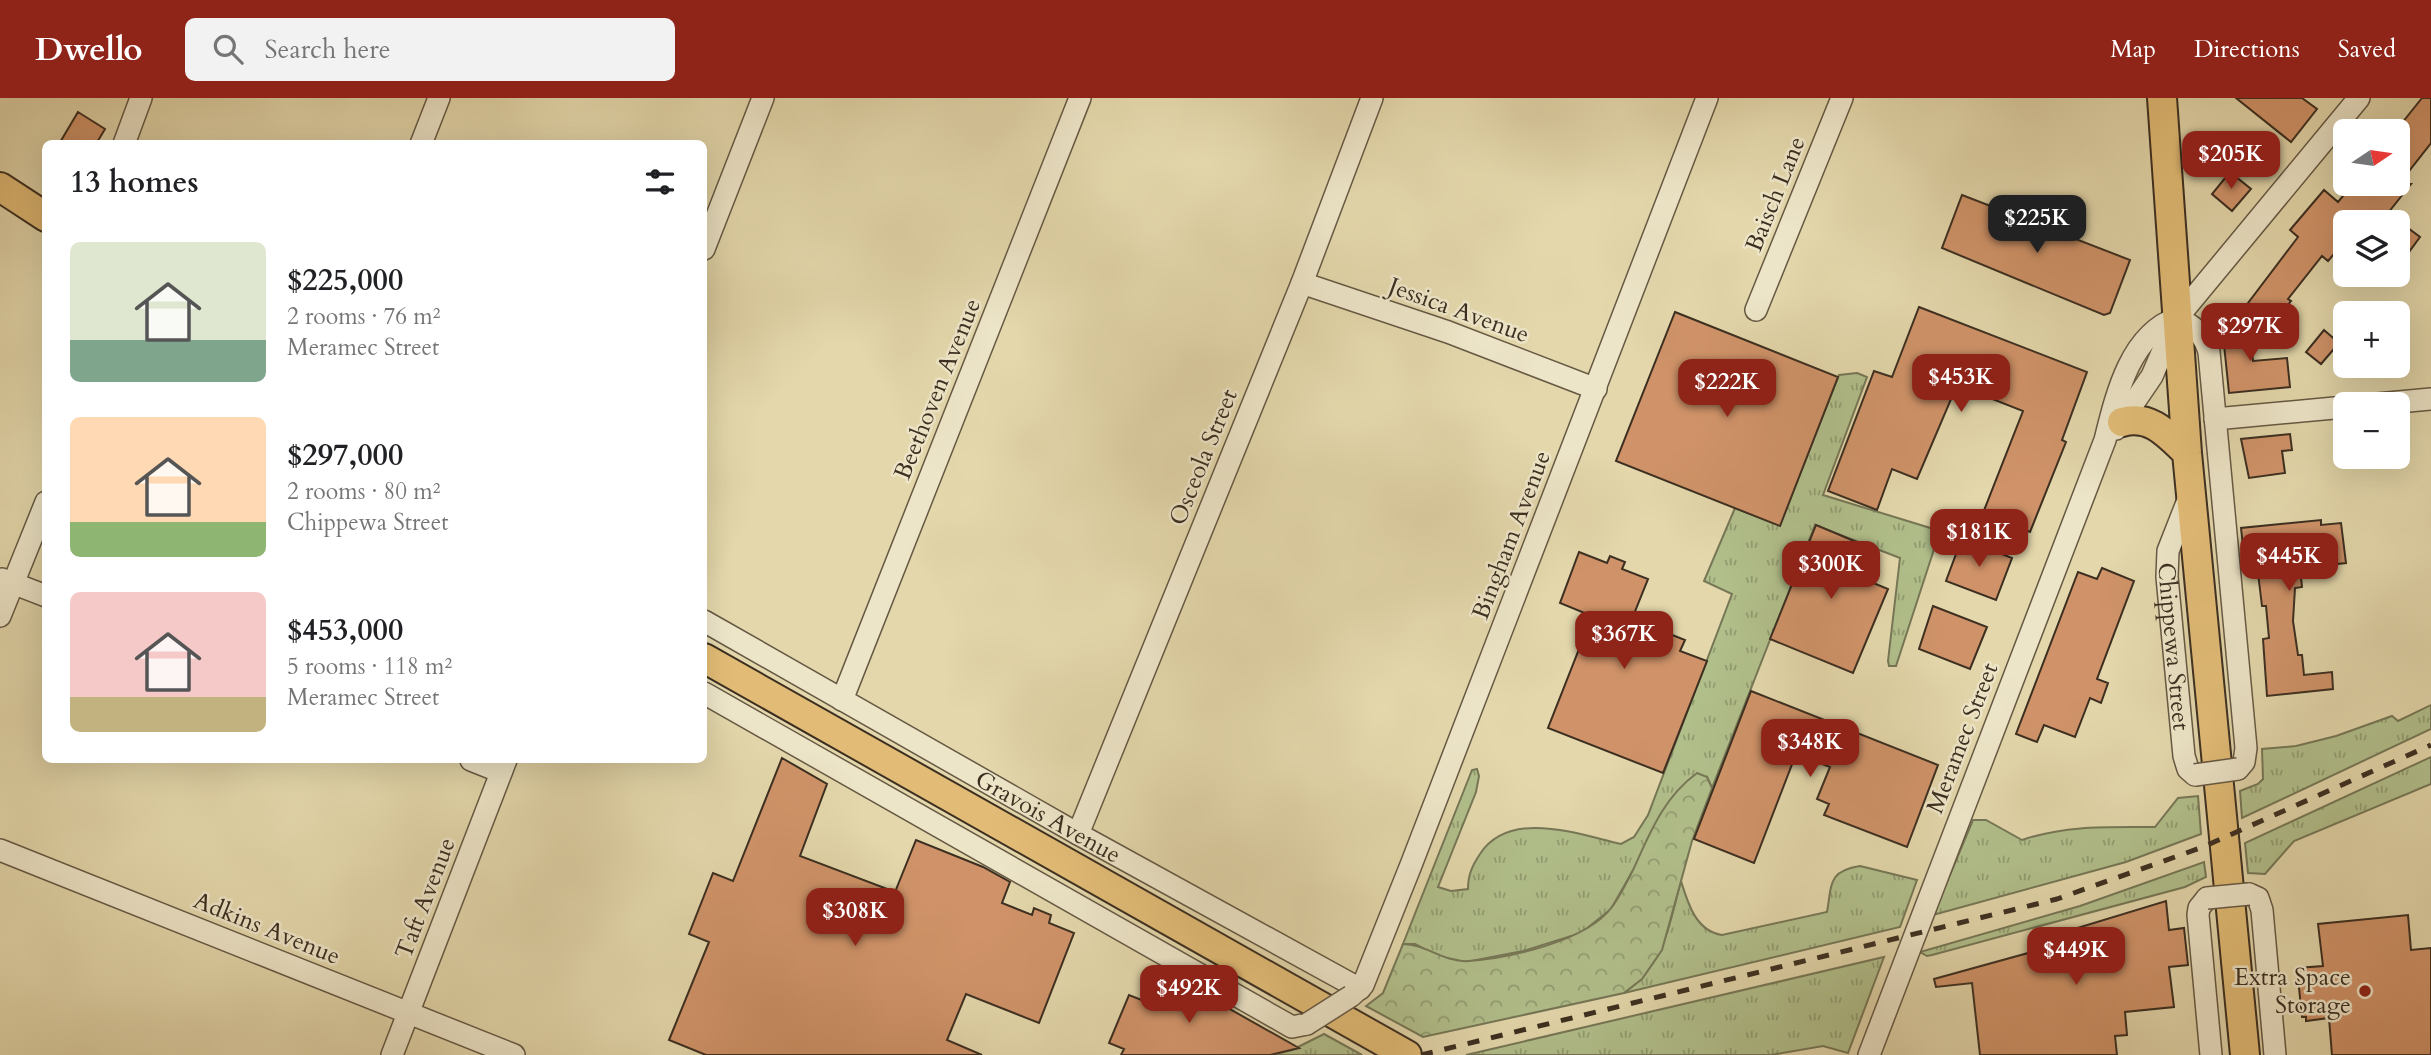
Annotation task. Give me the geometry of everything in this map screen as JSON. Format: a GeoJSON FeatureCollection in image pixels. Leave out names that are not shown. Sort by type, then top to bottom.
{"type":"FeatureCollection","features":[{"type":"Feature","properties":{"kind":"main road","name":"Chippewa Street"},"geometry":{"type":"LineString","coordinates":[[2162,98],[2190,495],[2245,1055]]}},
{"type":"Feature","properties":{"kind":"main road"},"geometry":{"type":"LineString","coordinates":[[0,187],[42,214]]}},
{"type":"Feature","properties":{"kind":"main road"},"geometry":{"type":"LineString","coordinates":[[2114,431],[2131,419],[2152,423],[2187,453]]}},
{"type":"Feature","properties":{"kind":"main road","name":"Gravois Avenue"},"geometry":{"type":"LineString","coordinates":[[707,660],[1407,1055]]}},
{"type":"Feature","properties":{"kind":"street"},"geometry":{"type":"LineString","coordinates":[[125,140],[141,98]]}},
{"type":"Feature","properties":{"kind":"street"},"geometry":{"type":"LineString","coordinates":[[423,140],[439,98]]}},
{"type":"Feature","properties":{"kind":"street"},"geometry":{"type":"LineString","coordinates":[[707,241],[763,98]]}},
{"type":"Feature","properties":{"kind":"street","name":"Beethoven Avenue"},"geometry":{"type":"LineString","coordinates":[[842,700],[1080,98]]}},
{"type":"Feature","properties":{"kind":"street","name":"Osceola Street"},"geometry":{"type":"LineString","coordinates":[[1078,834],[1302,283],[1372,98]]}},
{"type":"Feature","properties":{"kind":"street","name":"Bingham Avenue"},"geometry":{"type":"LineString","coordinates":[[1355,993],[1596,389],[1707,98]]}},
{"type":"Feature","properties":{"kind":"street","name":"Baisch Lane"},"geometry":{"type":"LineString","coordinates":[[1756,310],[1842,98]]}},
{"type":"Feature","properties":{"kind":"street","name":"Meramec Street"},"geometry":{"type":"LineString","coordinates":[[1869,1055],[2114,431],[2152,376],[2177,318],[2359,98]]}},
{"type":"Feature","properties":{"kind":"street","name":"Jessica Avenue"},"geometry":{"type":"LineString","coordinates":[[1302,283],[1448,332],[1596,389]]}},
{"type":"Feature","properties":{"kind":"street","name":"Chippewa Street"},"geometry":{"type":"LineString","coordinates":[[2177,318],[2197,330],[2206,340],[2216,419],[2246,748],[2244,762],[2238,769],[2195,775],[2188,769],[2183,756],[2167,577],[2168,551],[2190,495]]}},
{"type":"Feature","properties":{"kind":"street"},"geometry":{"type":"LineString","coordinates":[[2410,401],[2431,399]]}},
{"type":"Feature","properties":{"kind":"street"},"geometry":{"type":"LineString","coordinates":[[2216,419],[2333,408]]}},
{"type":"Feature","properties":{"kind":"street"},"geometry":{"type":"LineString","coordinates":[[0,616],[6,581],[42,510]]}},
{"type":"Feature","properties":{"kind":"street"},"geometry":{"type":"LineString","coordinates":[[6,581],[42,594]]}},
{"type":"Feature","properties":{"kind":"street","name":"Gravois Avenue"},"geometry":{"type":"LineString","coordinates":[[707,623],[1355,993]]}},
{"type":"Feature","properties":{"kind":"street"},"geometry":{"type":"LineString","coordinates":[[707,695],[1292,1027],[1307,1024],[1355,993]]}},
{"type":"Feature","properties":{"kind":"street","name":"Taft Avenue"},"geometry":{"type":"LineString","coordinates":[[392,1055],[503,766]]}},
{"type":"Feature","properties":{"kind":"street","name":"Adkins Avenue"},"geometry":{"type":"LineString","coordinates":[[0,850],[514,1055]]}},
{"type":"Feature","properties":{"kind":"street"},"geometry":{"type":"LineString","coordinates":[[2211,1055],[2198,915],[2207,898],[2249,894],[2258,898],[2262,910],[2275,1055]]}},
{"type":"Feature","properties":{"kind":"green space"},"geometry":{"type":"Polygon","coordinates":[[[1857,373],[1867,377],[1823,495],[1940,531],[1896,666],[1889,666],[1888,661],[1900,558],[1815,525],[1712,788],[1707,777],[1632,872],[1611,909],[1581,933],[1523,951],[1466,962],[1438,956],[1415,944],[1403,944],[1472,770],[1477,769],[1479,776],[1476,792],[1438,887],[1451,891],[1468,889],[1471,871],[1480,854],[1493,840],[1509,832],[1546,828],[1621,844],[1634,837],[1648,815],[1732,594],[1704,581],[1735,508],[1780,525],[1839,375],[1857,373]]]}},
{"type":"Feature","properties":{"kind":"green space"},"geometry":{"type":"Polygon","coordinates":[[[2431,705],[2431,729],[2242,818],[2240,791],[2258,784],[2263,779],[2262,749],[2296,746],[2336,736],[2392,716],[2398,721],[2431,705]]]}},
{"type":"Feature","properties":{"kind":"green space"},"geometry":{"type":"Polygon","coordinates":[[[2431,757],[2431,784],[2294,841],[2265,874],[2248,873],[2245,843],[2431,757]]]}},
{"type":"Feature","properties":{"kind":"green space"},"geometry":{"type":"Polygon","coordinates":[[[1697,773],[1707,777],[1712,788],[1692,841],[1662,950],[1642,979],[1624,993],[1423,1037],[1366,1006],[1383,993],[1403,944],[1460,961],[1486,959],[1546,946],[1585,929],[1600,919],[1621,894],[1666,805],[1697,773]]]}},
{"type":"Feature","properties":{"kind":"green space"},"geometry":{"type":"Polygon","coordinates":[[[2198,796],[2201,834],[2126,862],[1933,915],[1973,820],[1986,820],[2022,840],[2071,829],[2155,827],[2178,798],[2198,796]]]}},
{"type":"Feature","properties":{"kind":"green space"},"geometry":{"type":"Polygon","coordinates":[[[2204,862],[2206,877],[2185,887],[1932,955],[1927,956],[1920,952],[2080,906],[2204,862]]]}},
{"type":"Feature","properties":{"kind":"green space"},"geometry":{"type":"Polygon","coordinates":[[[1860,866],[1917,880],[1900,927],[1624,993],[1649,969],[1657,956],[1668,929],[1681,881],[1690,907],[1699,922],[1722,935],[1827,912],[1833,880],[1842,871],[1860,866]]]}},
{"type":"Feature","properties":{"kind":"green space"},"geometry":{"type":"Polygon","coordinates":[[[1884,957],[1848,1053],[1823,1046],[1771,1055],[1466,1055],[1884,957]]]}},
{"type":"Feature","properties":{"kind":"green space"},"geometry":{"type":"Polygon","coordinates":[[[1324,1034],[1362,1055],[1272,1055],[1292,1050],[1324,1034]]]}},
{"type":"Feature","properties":{"kind":"building"},"geometry":{"type":"Polygon","coordinates":[[[2236,98],[2302,98],[2317,109],[2291,142],[2236,98]]]}},
{"type":"Feature","properties":{"kind":"building"},"geometry":{"type":"Polygon","coordinates":[[[2422,98],[2431,98],[2431,143],[2410,170],[2410,119],[2405,119],[2422,98]]]}},
{"type":"Feature","properties":{"kind":"building"},"geometry":{"type":"Polygon","coordinates":[[[78,112],[105,129],[98,140],[61,140],[78,112]]]}},
{"type":"Feature","properties":{"kind":"building"},"geometry":{"type":"Polygon","coordinates":[[[2230,172],[2251,189],[2232,211],[2212,194],[2230,172]]]}},
{"type":"Feature","properties":{"kind":"building"},"geometry":{"type":"Polygon","coordinates":[[[2324,190],[2338,202],[2343,196],[2401,196],[2390,210],[2333,210],[2333,255],[2328,261],[2322,256],[2288,299],[2291,301],[2274,323],[2248,303],[2298,237],[2290,230],[2324,190]]]}},
{"type":"Feature","properties":{"kind":"building"},"geometry":{"type":"Polygon","coordinates":[[[1962,195],[2130,260],[2110,313],[2104,315],[1942,248],[1962,195]]]}},
{"type":"Feature","properties":{"kind":"building"},"geometry":{"type":"Polygon","coordinates":[[[2410,230],[2420,237],[2410,251],[2410,230]]]}},
{"type":"Feature","properties":{"kind":"building"},"geometry":{"type":"Polygon","coordinates":[[[1919,307],[2087,372],[2062,440],[2066,442],[2030,532],[1983,513],[2023,411],[1957,385],[1917,479],[1892,469],[1877,510],[1828,491],[1874,371],[1892,377],[1919,307]]]}},
{"type":"Feature","properties":{"kind":"building"},"geometry":{"type":"Polygon","coordinates":[[[1675,312],[1838,377],[1780,526],[1616,461],[1675,312]]]}},
{"type":"Feature","properties":{"kind":"building"},"geometry":{"type":"Polygon","coordinates":[[[2249,322],[2253,361],[2287,358],[2290,387],[2229,393],[2222,325],[2249,322]]]}},
{"type":"Feature","properties":{"kind":"building"},"geometry":{"type":"Polygon","coordinates":[[[2324,330],[2333,338],[2333,350],[2321,364],[2306,352],[2324,330]]]}},
{"type":"Feature","properties":{"kind":"building"},"geometry":{"type":"Polygon","coordinates":[[[2290,434],[2292,450],[2282,451],[2285,473],[2249,478],[2241,439],[2290,434]]]}},
{"type":"Feature","properties":{"kind":"building"},"geometry":{"type":"Polygon","coordinates":[[[2321,520],[2321,525],[2341,523],[2346,563],[2300,568],[2302,587],[2295,588],[2293,621],[2304,675],[2332,672],[2333,689],[2267,696],[2263,639],[2269,638],[2266,606],[2262,606],[2258,573],[2246,574],[2241,528],[2321,520]]]}},
{"type":"Feature","properties":{"kind":"building"},"geometry":{"type":"Polygon","coordinates":[[[1816,525],[1878,551],[1866,580],[1888,589],[1853,673],[1770,639],[1816,525]]]}},
{"type":"Feature","properties":{"kind":"building"},"geometry":{"type":"Polygon","coordinates":[[[1962,538],[2012,558],[1996,600],[1946,581],[1962,538]]]}},
{"type":"Feature","properties":{"kind":"building"},"geometry":{"type":"Polygon","coordinates":[[[1579,552],[1607,563],[1610,556],[1625,562],[1622,569],[1648,579],[1632,619],[1685,640],[1680,651],[1707,661],[1663,773],[1548,728],[1592,616],[1560,603],[1579,552]]]}},
{"type":"Feature","properties":{"kind":"building"},"geometry":{"type":"Polygon","coordinates":[[[2102,568],[2134,581],[2097,679],[2108,683],[2101,703],[2090,698],[2075,737],[2044,725],[2037,742],[2016,734],[2078,572],[2097,579],[2102,568]]]}},
{"type":"Feature","properties":{"kind":"building"},"geometry":{"type":"Polygon","coordinates":[[[1933,606],[1987,627],[1970,669],[1919,649],[1933,606]]]}},
{"type":"Feature","properties":{"kind":"building"},"geometry":{"type":"Polygon","coordinates":[[[1751,691],[1938,765],[1907,847],[1824,815],[1829,804],[1817,799],[1830,767],[1796,754],[1754,863],[1694,839],[1751,691]]]}},
{"type":"Feature","properties":{"kind":"building"},"geometry":{"type":"Polygon","coordinates":[[[782,758],[827,784],[800,856],[895,892],[916,840],[983,867],[1010,882],[1002,903],[1032,915],[1034,908],[1051,915],[1049,923],[1074,933],[1039,1023],[966,994],[947,1040],[982,1055],[706,1055],[669,1040],[709,942],[689,934],[713,873],[733,881],[782,758]]]}},
{"type":"Feature","properties":{"kind":"building"},"geometry":{"type":"Polygon","coordinates":[[[2166,901],[2169,930],[2184,928],[2188,965],[2169,967],[2174,1007],[2125,1012],[2127,1035],[2115,1036],[2117,1055],[1980,1055],[1972,983],[1936,987],[1934,979],[2039,950],[2038,940],[2166,901]]]}},
{"type":"Feature","properties":{"kind":"building","name":"Extra Space Storage"},"geometry":{"type":"Polygon","coordinates":[[[2408,915],[2411,950],[2431,948],[2431,1055],[2332,1055],[2329,1018],[2306,1021],[2306,1017],[2302,1017],[2297,968],[2323,966],[2318,924],[2408,915]]]}},
{"type":"Feature","properties":{"kind":"building"},"geometry":{"type":"Polygon","coordinates":[[[1157,968],[1299,1048],[1270,1055],[1121,1055],[1124,1049],[1109,1043],[1129,995],[1144,1001],[1157,968]]]}},
{"type":"Feature","properties":{"kind":"railway"},"geometry":{"type":"LineString","coordinates":[[1421,1055],[2057,899],[2203,847],[2431,745]]}},
{"type":"Feature","properties":{"kind":"place","name":"Extra Space Storage"},"geometry":{"type":"Point","coordinates":[2365,991]}}]}
